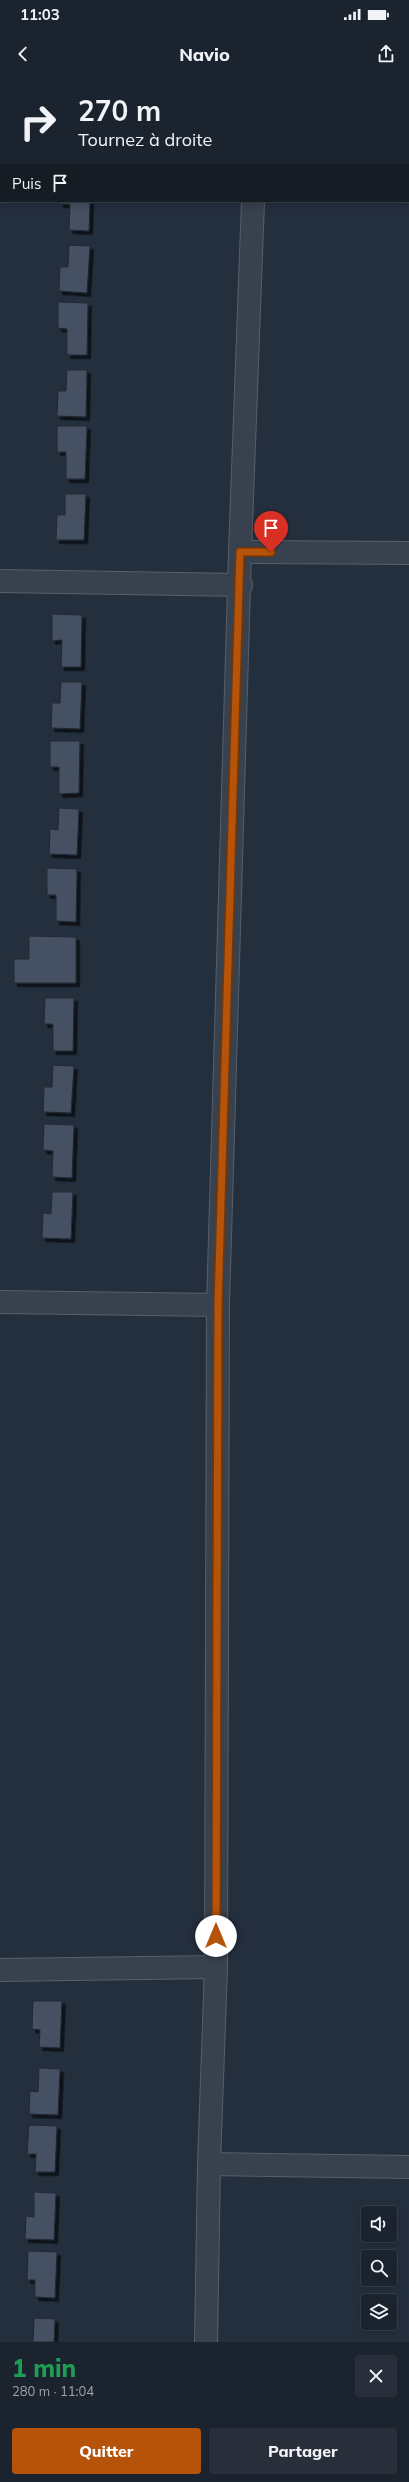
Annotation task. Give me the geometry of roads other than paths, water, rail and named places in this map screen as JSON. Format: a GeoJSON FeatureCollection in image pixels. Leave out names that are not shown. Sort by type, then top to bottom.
{"type":"FeatureCollection","features":[{"type":"Feature","properties":{"kind":"street"},"geometry":{"type":"LineString","coordinates":[[206,2342],[209,2164],[216,1967],[218,1305],[241,585],[240,552],[253,202]]}},
{"type":"Feature","properties":{"kind":"street"},"geometry":{"type":"LineString","coordinates":[[240,552],[409,553]]}},
{"type":"Feature","properties":{"kind":"street"},"geometry":{"type":"LineString","coordinates":[[0,581],[241,585]]}},
{"type":"Feature","properties":{"kind":"street"},"geometry":{"type":"LineString","coordinates":[[0,1302],[218,1305]]}},
{"type":"Feature","properties":{"kind":"street"},"geometry":{"type":"LineString","coordinates":[[0,1970],[216,1967]]}},
{"type":"Feature","properties":{"kind":"street"},"geometry":{"type":"LineString","coordinates":[[209,2164],[409,2167]]}}]}
